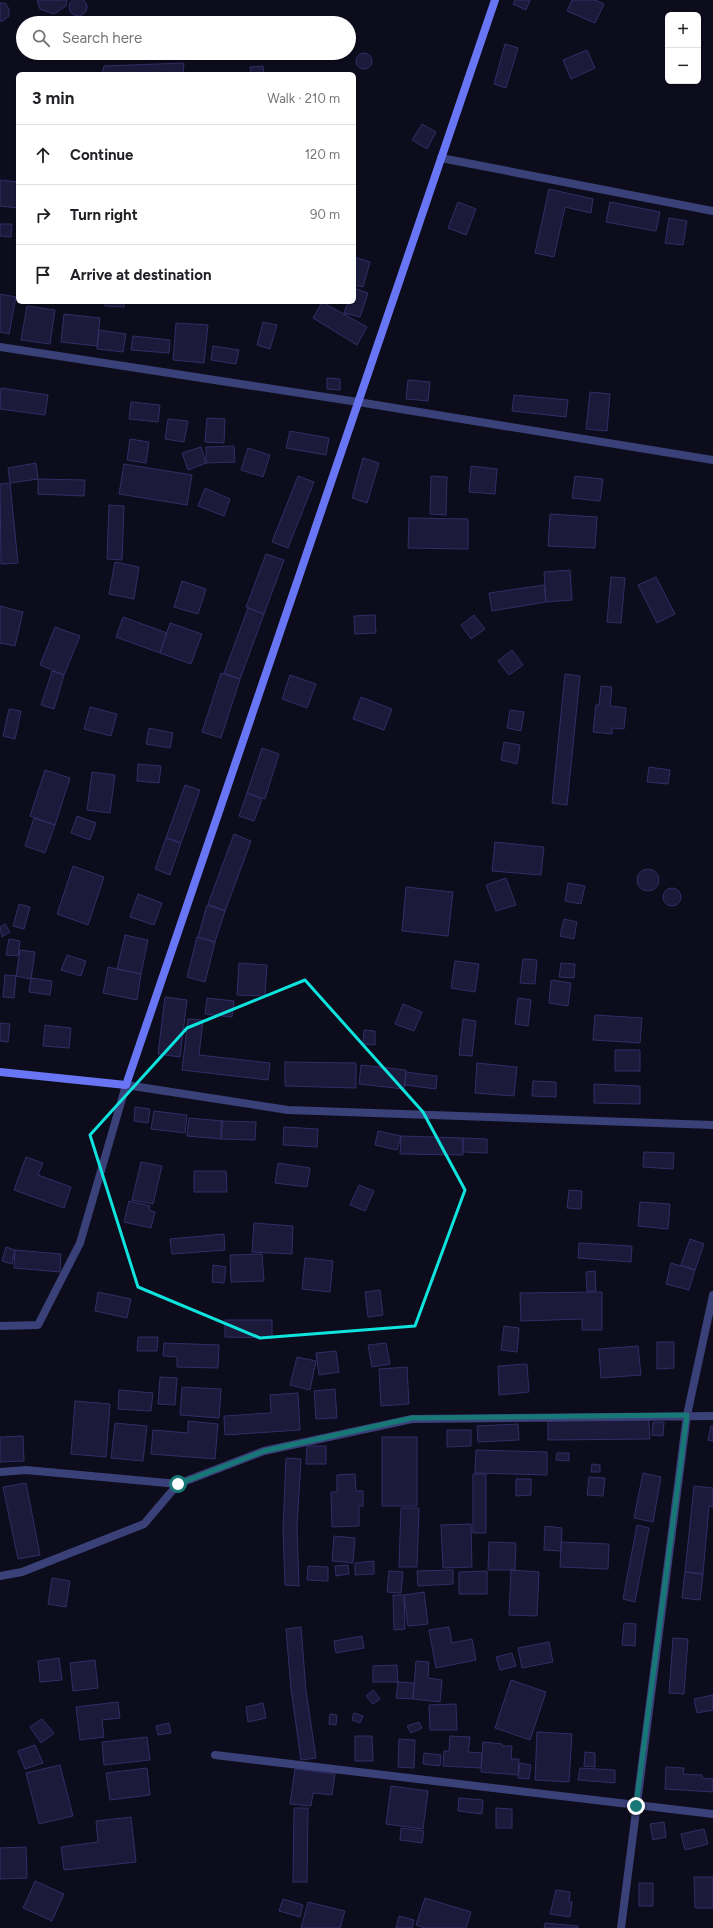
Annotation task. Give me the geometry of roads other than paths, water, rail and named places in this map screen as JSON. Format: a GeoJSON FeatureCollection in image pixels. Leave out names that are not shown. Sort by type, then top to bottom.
{"type":"FeatureCollection","features":[{"type":"Feature","properties":{"kind":"main road"},"geometry":{"type":"LineString","coordinates":[[0,1072],[126,1085],[495,0]]}},
{"type":"Feature","properties":{"kind":"street"},"geometry":{"type":"LineString","coordinates":[[441,158],[713,211]]}},
{"type":"Feature","properties":{"kind":"street"},"geometry":{"type":"LineString","coordinates":[[0,347],[358,402],[713,460]]}},
{"type":"Feature","properties":{"kind":"street"},"geometry":{"type":"LineString","coordinates":[[0,1326],[38,1325],[80,1243],[126,1085],[288,1110],[713,1125]]}},
{"type":"Feature","properties":{"kind":"street"},"geometry":{"type":"LineString","coordinates":[[621,1928],[687,1415],[713,1295]]}},
{"type":"Feature","properties":{"kind":"street"},"geometry":{"type":"LineString","coordinates":[[0,1472],[26,1470],[178,1484],[264,1451],[412,1418],[713,1416]]}},
{"type":"Feature","properties":{"kind":"street"},"geometry":{"type":"LineString","coordinates":[[0,1576],[22,1572],[144,1524],[178,1484]]}},
{"type":"Feature","properties":{"kind":"street"},"geometry":{"type":"LineString","coordinates":[[215,1755],[713,1814]]}}]}
